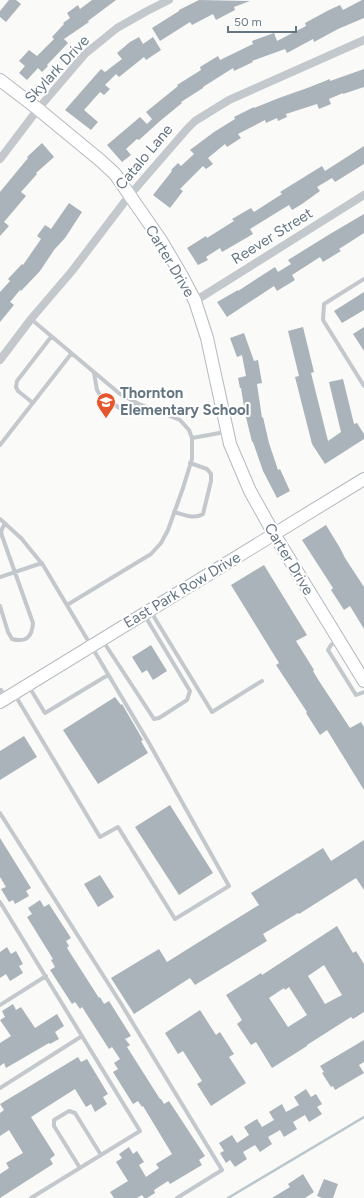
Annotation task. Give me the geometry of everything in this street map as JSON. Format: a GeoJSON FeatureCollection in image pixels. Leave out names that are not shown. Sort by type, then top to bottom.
{"type":"FeatureCollection","features":[{"type":"Feature","properties":{"kind":"street","name":"Skylark Drive"},"geometry":{"type":"LineString","coordinates":[[0,159],[38,109],[85,54],[117,28],[169,0]]}},
{"type":"Feature","properties":{"kind":"street","name":"Catalo Lane"},"geometry":{"type":"LineString","coordinates":[[0,360],[30,319],[72,271],[129,196],[195,121],[229,100],[364,40]]}},
{"type":"Feature","properties":{"kind":"street","name":"Carter Drive"},"geometry":{"type":"LineString","coordinates":[[0,80],[38,109],[115,174],[162,242],[195,301],[207,338],[230,444],[250,491],[274,534],[364,681]]}},
{"type":"Feature","properties":{"kind":"street","name":"Reever Street"},"geometry":{"type":"LineString","coordinates":[[195,301],[364,195]]}},
{"type":"Feature","properties":{"kind":"street","name":"East Park Row Drive"},"geometry":{"type":"LineString","coordinates":[[4,697],[28,685],[364,479]]}},
{"type":"Feature","properties":{"kind":"lane"},"geometry":{"type":"LineString","coordinates":[[364,279],[324,304],[323,320],[364,386]]}},
{"type":"Feature","properties":{"kind":"lane"},"geometry":{"type":"LineString","coordinates":[[30,319],[120,394],[139,404],[180,420],[189,430],[192,438],[192,459],[168,530],[161,543],[151,554],[67,605]]}},
{"type":"Feature","properties":{"kind":"lane"},"geometry":{"type":"LineString","coordinates":[[32,403],[18,390],[16,387],[17,381],[51,337]]}},
{"type":"Feature","properties":{"kind":"lane"},"geometry":{"type":"LineString","coordinates":[[0,445],[71,354]]}},
{"type":"Feature","properties":{"kind":"lane"},"geometry":{"type":"LineString","coordinates":[[94,373],[97,390],[100,395],[122,409],[127,409],[139,404]]}},
{"type":"Feature","properties":{"kind":"lane"},"geometry":{"type":"LineString","coordinates":[[192,438],[227,431]]}},
{"type":"Feature","properties":{"kind":"lane"},"geometry":{"type":"LineString","coordinates":[[174,512],[191,516],[199,516],[203,514],[211,481],[211,474],[207,469],[190,463]]}},
{"type":"Feature","properties":{"kind":"lane"},"geometry":{"type":"LineString","coordinates":[[0,519],[21,538],[42,563],[149,743],[229,886],[175,919],[118,827],[100,837],[4,697]]}},
{"type":"Feature","properties":{"kind":"lane"},"geometry":{"type":"LineString","coordinates":[[0,606],[8,632],[12,639],[19,641],[28,638],[32,632],[33,623],[2,536],[1,531],[5,523]]}},
{"type":"Feature","properties":{"kind":"lane"},"geometry":{"type":"LineString","coordinates":[[0,577],[42,563]]}},
{"type":"Feature","properties":{"kind":"lane"},"geometry":{"type":"LineString","coordinates":[[102,639],[156,720],[187,700],[190,691],[147,612]]}},
{"type":"Feature","properties":{"kind":"lane"},"geometry":{"type":"LineString","coordinates":[[147,612],[212,712],[262,681]]}},
{"type":"Feature","properties":{"kind":"lane"},"geometry":{"type":"LineString","coordinates":[[338,640],[331,645],[328,650],[356,695],[364,692]]}},
{"type":"Feature","properties":{"kind":"lane"},"geometry":{"type":"LineString","coordinates":[[28,685],[45,713],[108,674]]}},
{"type":"Feature","properties":{"kind":"lane"},"geometry":{"type":"LineString","coordinates":[[0,813],[120,1002],[222,1170],[177,1198]]}},
{"type":"Feature","properties":{"kind":"lane"},"geometry":{"type":"LineString","coordinates":[[0,902],[140,1131],[31,1198]]}},
{"type":"Feature","properties":{"kind":"lane"},"geometry":{"type":"LineString","coordinates":[[0,1005],[46,976]]}},
{"type":"Feature","properties":{"kind":"lane"},"geometry":{"type":"LineString","coordinates":[[0,1088],[82,1036]]}},
{"type":"Feature","properties":{"kind":"lane"},"geometry":{"type":"LineString","coordinates":[[80,1168],[54,1126],[54,1120],[69,1111],[75,1113],[101,1155]]}},
{"type":"Feature","properties":{"kind":"building"},"geometry":{"type":"Polygon","coordinates":[[[9,0],[16,0],[21,4],[6,22],[0,17],[0,11],[9,0]]]}},
{"type":"Feature","properties":{"kind":"building"},"geometry":{"type":"Polygon","coordinates":[[[92,0],[116,0],[88,21],[89,22],[64,39],[68,43],[42,72],[38,68],[27,80],[19,73],[25,66],[19,61],[29,50],[37,56],[54,39],[52,37],[64,24],[63,23],[70,18],[67,13],[78,5],[80,9],[92,0]]]}},
{"type":"Feature","properties":{"kind":"building"},"geometry":{"type":"Polygon","coordinates":[[[199,0],[250,1],[234,7],[235,10],[216,20],[213,14],[192,25],[190,22],[160,41],[152,28],[179,10],[199,0]]]}},
{"type":"Feature","properties":{"kind":"building"},"geometry":{"type":"Polygon","coordinates":[[[364,0],[364,18],[338,29],[314,42],[313,39],[287,53],[285,49],[252,61],[253,62],[234,71],[233,68],[203,87],[181,102],[182,103],[139,140],[137,139],[126,149],[131,155],[122,162],[107,145],[140,117],[147,124],[152,119],[146,112],[178,86],[177,85],[201,70],[200,67],[218,56],[220,60],[253,44],[252,41],[274,33],[277,41],[306,26],[305,23],[329,10],[340,5],[343,10],[364,0]]]}},
{"type":"Feature","properties":{"kind":"building"},"geometry":{"type":"Polygon","coordinates":[[[139,37],[143,44],[153,37],[161,50],[146,60],[144,57],[119,77],[116,74],[105,85],[110,89],[104,95],[100,92],[84,110],[98,122],[91,130],[65,110],[101,69],[105,72],[122,59],[117,53],[130,42],[139,37]]]}},
{"type":"Feature","properties":{"kind":"building"},"geometry":{"type":"Polygon","coordinates":[[[364,69],[364,87],[329,99],[331,104],[319,109],[317,104],[286,114],[287,117],[278,121],[277,118],[266,123],[265,120],[238,134],[241,138],[227,147],[225,144],[208,158],[213,164],[206,169],[203,166],[180,189],[183,191],[170,208],[153,195],[172,171],[171,170],[178,163],[181,166],[194,154],[190,150],[214,132],[235,119],[234,117],[254,107],[330,79],[330,81],[364,69]]]}},
{"type":"Feature","properties":{"kind":"building"},"geometry":{"type":"Polygon","coordinates":[[[42,143],[54,157],[36,173],[37,174],[21,192],[26,196],[4,222],[9,226],[0,236],[0,192],[28,158],[27,157],[42,143]]]}},
{"type":"Feature","properties":{"kind":"building"},"geometry":{"type":"Polygon","coordinates":[[[364,146],[364,164],[335,182],[332,178],[317,187],[320,191],[302,204],[292,210],[289,205],[250,229],[253,234],[222,252],[220,248],[206,257],[208,260],[198,265],[187,248],[206,236],[207,238],[234,221],[232,219],[251,208],[254,212],[282,194],[280,192],[322,166],[325,171],[364,146]]]}},
{"type":"Feature","properties":{"kind":"building"},"geometry":{"type":"Polygon","coordinates":[[[69,203],[82,212],[65,238],[54,250],[40,271],[10,302],[14,305],[0,322],[0,292],[10,281],[8,279],[22,264],[23,265],[41,239],[37,236],[45,225],[51,229],[69,203]]]}},
{"type":"Feature","properties":{"kind":"building"},"geometry":{"type":"Polygon","coordinates":[[[364,214],[364,233],[339,249],[341,251],[323,262],[320,257],[292,275],[295,280],[277,291],[274,286],[227,317],[217,302],[238,291],[275,267],[278,272],[291,264],[288,260],[364,214]]]}},
{"type":"Feature","properties":{"kind":"building"},"geometry":{"type":"Polygon","coordinates":[[[364,292],[364,310],[342,323],[334,311],[364,292]]]}},
{"type":"Feature","properties":{"kind":"building"},"geometry":{"type":"Polygon","coordinates":[[[303,327],[314,372],[311,373],[328,441],[341,432],[329,382],[343,379],[354,424],[357,423],[364,434],[364,439],[325,464],[312,444],[295,377],[299,376],[288,331],[303,327]]]}},
{"type":"Feature","properties":{"kind":"building"},"geometry":{"type":"Polygon","coordinates":[[[364,327],[364,351],[353,334],[364,327]]]}},
{"type":"Feature","properties":{"kind":"building"},"geometry":{"type":"Polygon","coordinates":[[[244,333],[254,361],[258,360],[262,383],[257,384],[262,418],[263,417],[269,443],[278,470],[280,469],[290,491],[277,498],[263,471],[252,442],[238,378],[246,376],[242,355],[237,357],[230,338],[244,333]]]}},
{"type":"Feature","properties":{"kind":"building"},"geometry":{"type":"Polygon","coordinates":[[[326,525],[364,587],[364,629],[350,606],[344,610],[331,590],[333,588],[302,540],[326,525]]]}},
{"type":"Feature","properties":{"kind":"building"},"geometry":{"type":"Polygon","coordinates":[[[264,565],[307,635],[296,641],[319,681],[350,728],[361,722],[364,727],[364,790],[327,730],[320,735],[306,713],[307,712],[276,665],[279,663],[231,585],[264,565]]]}},
{"type":"Feature","properties":{"kind":"building"},"geometry":{"type":"Polygon","coordinates":[[[151,645],[167,671],[153,680],[147,670],[142,673],[132,657],[151,645]]]}},
{"type":"Feature","properties":{"kind":"building"},"geometry":{"type":"Polygon","coordinates":[[[115,697],[121,705],[122,704],[143,740],[141,741],[148,753],[98,784],[63,730],[115,697]]]}},
{"type":"Feature","properties":{"kind":"building"},"geometry":{"type":"Polygon","coordinates":[[[24,736],[37,757],[0,780],[0,751],[24,736]]]}},
{"type":"Feature","properties":{"kind":"building"},"geometry":{"type":"Polygon","coordinates":[[[170,805],[213,873],[179,895],[135,827],[170,805]]]}},
{"type":"Feature","properties":{"kind":"building"},"geometry":{"type":"Polygon","coordinates":[[[0,838],[31,888],[26,891],[29,896],[15,904],[13,900],[9,902],[1,889],[6,887],[0,877],[0,838]]]}},
{"type":"Feature","properties":{"kind":"building"},"geometry":{"type":"Polygon","coordinates":[[[364,840],[364,890],[356,878],[299,914],[298,913],[263,934],[267,941],[195,985],[190,978],[134,1014],[111,978],[159,949],[167,962],[259,905],[251,893],[323,848],[331,861],[364,840]]]}},
{"type":"Feature","properties":{"kind":"building"},"geometry":{"type":"Polygon","coordinates":[[[100,875],[114,897],[98,907],[84,884],[100,875]]]}},
{"type":"Feature","properties":{"kind":"building"},"geometry":{"type":"Polygon","coordinates":[[[40,900],[44,907],[49,904],[71,938],[66,941],[69,946],[67,948],[99,998],[100,997],[104,1004],[109,1001],[131,1036],[125,1039],[130,1045],[127,1047],[160,1099],[164,1104],[169,1101],[205,1156],[199,1160],[202,1165],[170,1184],[168,1181],[154,1190],[155,1193],[147,1198],[144,1198],[142,1195],[137,1198],[114,1198],[110,1192],[128,1181],[116,1162],[122,1158],[119,1154],[129,1147],[133,1154],[137,1151],[144,1162],[139,1165],[146,1177],[159,1168],[156,1164],[172,1154],[143,1106],[142,1107],[138,1101],[133,1104],[113,1072],[118,1069],[114,1063],[120,1059],[112,1047],[109,1049],[82,1007],[80,1009],[75,1002],[72,1004],[50,970],[55,967],[51,960],[53,959],[27,917],[32,914],[28,908],[40,900]]]}},
{"type":"Feature","properties":{"kind":"building"},"geometry":{"type":"Polygon","coordinates":[[[337,926],[353,953],[356,951],[364,964],[364,1012],[353,1019],[351,1017],[272,1068],[256,1042],[251,1045],[237,1024],[242,1020],[226,995],[261,973],[262,975],[337,926]],[[324,965],[308,976],[325,1004],[342,995],[324,965]],[[289,987],[285,990],[284,988],[269,998],[288,1027],[307,1015],[289,987]]]}},
{"type":"Feature","properties":{"kind":"building"},"geometry":{"type":"Polygon","coordinates":[[[7,947],[11,954],[16,951],[23,964],[19,966],[23,973],[10,981],[6,974],[0,978],[0,952],[7,947]]]}},
{"type":"Feature","properties":{"kind":"building"},"geometry":{"type":"Polygon","coordinates":[[[13,1004],[16,1010],[21,1007],[35,1028],[57,1014],[64,1026],[55,1032],[59,1039],[50,1044],[49,1043],[6,1068],[4,1063],[0,1066],[0,1043],[11,1036],[0,1020],[5,1017],[2,1011],[13,1004]]]}},
{"type":"Feature","properties":{"kind":"building"},"geometry":{"type":"Polygon","coordinates":[[[200,1010],[216,1035],[220,1032],[234,1054],[229,1057],[246,1083],[211,1106],[197,1084],[202,1081],[183,1051],[178,1054],[165,1033],[200,1010]]]}},
{"type":"Feature","properties":{"kind":"building"},"geometry":{"type":"Polygon","coordinates":[[[364,1040],[364,1062],[359,1065],[364,1073],[335,1090],[333,1086],[331,1087],[322,1073],[324,1072],[320,1066],[364,1040]]]}},
{"type":"Feature","properties":{"kind":"building"},"geometry":{"type":"Polygon","coordinates":[[[78,1057],[81,1062],[87,1059],[108,1094],[103,1097],[107,1104],[95,1112],[91,1104],[86,1107],[75,1089],[31,1117],[55,1155],[50,1159],[53,1164],[0,1198],[0,1174],[9,1168],[6,1163],[23,1153],[9,1130],[0,1136],[0,1113],[4,1110],[0,1104],[78,1057]]]}},
{"type":"Feature","properties":{"kind":"building"},"geometry":{"type":"Polygon","coordinates":[[[306,1089],[311,1097],[316,1094],[322,1104],[317,1107],[322,1114],[309,1122],[305,1115],[293,1122],[297,1129],[284,1137],[280,1130],[268,1137],[272,1144],[260,1152],[255,1145],[243,1152],[247,1159],[235,1167],[230,1160],[226,1163],[220,1153],[224,1151],[219,1143],[232,1135],[237,1143],[249,1135],[244,1127],[257,1119],[262,1127],[274,1120],[269,1112],[282,1104],[286,1112],[299,1105],[294,1097],[306,1089]]]}},
{"type":"Feature","properties":{"kind":"building"},"geometry":{"type":"Polygon","coordinates":[[[303,1174],[314,1192],[305,1198],[272,1198],[290,1187],[288,1184],[303,1174]]]}},
{"type":"Feature","properties":{"kind":"building"},"geometry":{"type":"Polygon","coordinates":[[[324,1179],[338,1184],[333,1198],[322,1198],[317,1196],[324,1179]]]}},
{"type":"Feature","properties":{"kind":"waterway"},"geometry":{"type":"LineString","coordinates":[[228,1198],[364,1117]]}},
{"type":"Feature","properties":{"kind":"place","name":"Thornton Elementary School"},"geometry":{"type":"Point","coordinates":[106,419]}}]}
